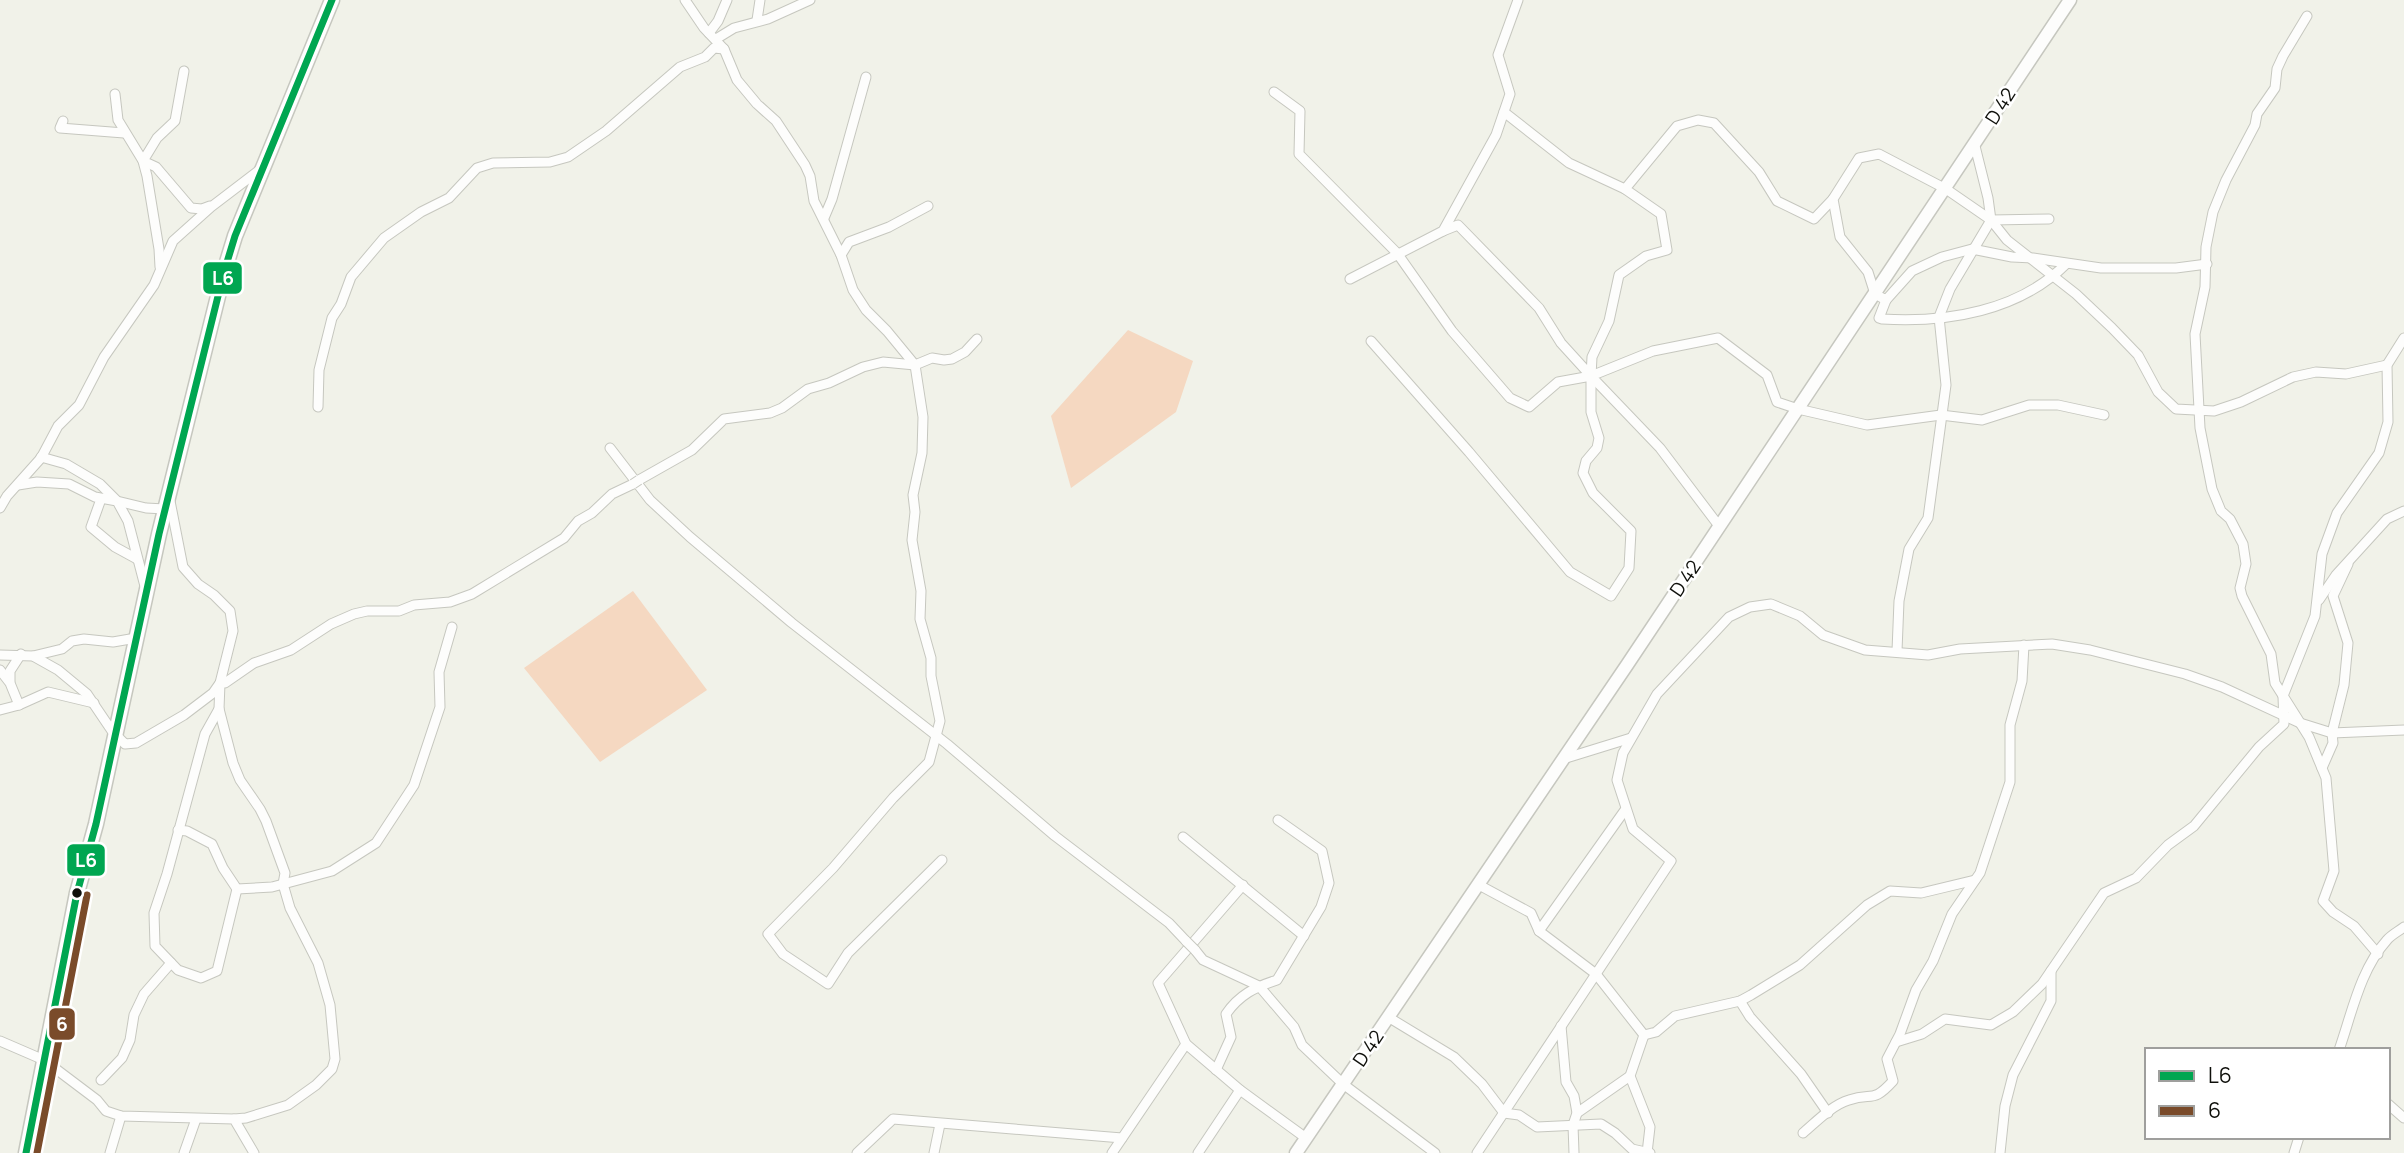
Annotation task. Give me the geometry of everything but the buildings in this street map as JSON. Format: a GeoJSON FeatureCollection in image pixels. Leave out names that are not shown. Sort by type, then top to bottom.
{"type":"FeatureCollection","features":[{"type":"Feature","properties":{"kind":"main road"},"geometry":{"type":"LineString","coordinates":[[26,1153],[77,893],[94,834],[146,592],[224,272],[262,168],[332,0]]}},
{"type":"Feature","properties":{"kind":"street"},"geometry":{"type":"LineString","coordinates":[[685,0],[724,49],[737,80],[776,121],[806,165],[814,201],[841,256],[853,290],[866,310],[915,365],[923,417],[923,448],[913,495],[915,508],[912,540],[921,591],[920,619],[931,658],[931,676],[940,721],[929,762],[893,798],[833,869],[768,934],[783,954],[828,984],[848,953],[942,860]]}},
{"type":"Feature","properties":{"kind":"street"},"geometry":{"type":"LineString","coordinates":[[712,36],[727,0]]}},
{"type":"Feature","properties":{"kind":"street"},"geometry":{"type":"LineString","coordinates":[[757,20],[760,0]]}},
{"type":"Feature","properties":{"kind":"street"},"geometry":{"type":"LineString","coordinates":[[712,36],[757,20],[768,19],[810,0]]}},
{"type":"Feature","properties":{"kind":"street"},"geometry":{"type":"LineString","coordinates":[[1443,231],[1496,135],[1510,94],[1498,55],[1518,0]]}},
{"type":"Feature","properties":{"kind":"street","name":"D 42"},"geometry":{"type":"LineString","coordinates":[[1296,1153],[1798,409],[1880,297],[1946,189],[2070,0]]}},
{"type":"Feature","properties":{"kind":"street"},"geometry":{"type":"LineString","coordinates":[[2307,16],[2283,56],[2277,69],[2275,88],[2257,114],[2255,125],[2219,197],[2209,228],[2205,286],[2195,334],[2198,411],[2212,489],[2221,511],[2230,519],[2243,544],[2246,564],[2241,587],[2242,596],[2271,654],[2275,683],[2309,737],[2326,778],[2334,871],[2323,901],[2333,912],[2354,926],[2378,954]]}},
{"type":"Feature","properties":{"kind":"street"},"geometry":{"type":"LineString","coordinates":[[318,407],[319,370],[332,318],[341,304],[351,277],[384,238],[425,209],[449,198],[477,168],[493,163],[550,162],[568,157],[603,133],[680,66],[705,57],[714,48],[724,49]]}},
{"type":"Feature","properties":{"kind":"street"},"geometry":{"type":"LineString","coordinates":[[143,161],[157,138],[175,121],[184,71]]}},
{"type":"Feature","properties":{"kind":"street"},"geometry":{"type":"LineString","coordinates":[[824,218],[832,199],[866,77]]}},
{"type":"Feature","properties":{"kind":"street"},"geometry":{"type":"LineString","coordinates":[[1274,92],[1300,111],[1299,154],[1397,254],[1452,331],[1510,398],[1529,407],[1558,382],[1591,376],[1653,351],[1718,338],[1767,375],[1777,402],[1867,425],[1941,415],[1982,420],[2029,405],[2058,405],[2104,415]]}},
{"type":"Feature","properties":{"kind":"street"},"geometry":{"type":"LineString","coordinates":[[115,94],[118,120],[143,161],[159,249],[159,276]]}},
{"type":"Feature","properties":{"kind":"street"},"geometry":{"type":"LineString","coordinates":[[1371,341],[1570,572],[1612,596],[1629,568],[1631,531],[1593,493],[1583,473],[1586,461],[1597,449],[1599,438],[1591,412],[1592,357],[1609,321],[1619,275],[1646,256],[1667,250],[1661,214],[1625,189],[1570,163],[1504,112]]}},
{"type":"Feature","properties":{"kind":"street"},"geometry":{"type":"LineString","coordinates":[[1625,189],[1677,126],[1698,120],[1714,123],[1759,172],[1777,201],[1814,219],[1833,199],[1859,158],[1879,154],[1946,189],[1991,220],[2007,240],[2054,275],[2138,355],[2158,392],[2176,409],[2214,411],[2293,377],[2316,372],[2346,373],[2387,365]]}},
{"type":"Feature","properties":{"kind":"street"},"geometry":{"type":"LineString","coordinates":[[63,121],[60,128],[124,133]]}},
{"type":"Feature","properties":{"kind":"street"},"geometry":{"type":"LineString","coordinates":[[1897,651],[1903,575],[1909,549],[1928,518],[1946,385],[1940,317],[1950,289],[1991,220],[1975,146]]}},
{"type":"Feature","properties":{"kind":"street"},"geometry":{"type":"LineString","coordinates":[[143,161],[156,167],[191,208],[211,207]]}},
{"type":"Feature","properties":{"kind":"street"},"geometry":{"type":"LineString","coordinates":[[0,508],[41,457],[58,426],[79,405],[104,356],[159,276],[173,241],[211,207],[262,168]]}},
{"type":"Feature","properties":{"kind":"street"},"geometry":{"type":"LineString","coordinates":[[1833,199],[1840,237],[1868,272],[1880,297],[1878,318],[1882,320],[1905,321],[1995,308],[2015,300],[2066,264]]}},
{"type":"Feature","properties":{"kind":"street"},"geometry":{"type":"LineString","coordinates":[[841,256],[849,242],[879,232],[928,206]]}},
{"type":"Feature","properties":{"kind":"street"},"geometry":{"type":"LineString","coordinates":[[1991,220],[2049,219]]}},
{"type":"Feature","properties":{"kind":"street"},"geometry":{"type":"LineString","coordinates":[[1350,279],[1458,225],[1539,308],[1561,343],[1661,448],[1719,526]]}},
{"type":"Feature","properties":{"kind":"street"},"geometry":{"type":"LineString","coordinates":[[1880,297],[1912,271],[1942,257],[1972,249],[2101,268],[2176,268],[2207,264]]}},
{"type":"Feature","properties":{"kind":"street"},"geometry":{"type":"LineString","coordinates":[[0,655],[33,656],[58,670],[87,694],[96,710],[125,744],[135,743],[184,715],[213,693],[220,683],[225,683],[254,663],[291,650],[331,624],[367,611],[399,611],[472,594],[564,538],[578,522],[612,494],[692,450],[724,419],[770,413],[782,408],[808,389],[829,383],[863,367],[884,362],[915,365],[932,358],[952,359],[978,340]]}},
{"type":"Feature","properties":{"kind":"street"},"geometry":{"type":"LineString","coordinates":[[1896,1042],[1922,1034],[1945,1019],[1991,1025],[2013,1012],[2042,984],[2104,893],[2136,878],[2168,845],[2194,826],[2259,747],[2284,724],[2283,696],[2315,616],[2322,554],[2337,513],[2379,453],[2388,422],[2387,365],[2402,345]]}},
{"type":"Feature","properties":{"kind":"street"},"geometry":{"type":"LineString","coordinates":[[610,448],[650,500],[690,537],[1055,836],[1169,923],[1203,960],[1259,986],[1294,1027],[1302,1045],[1343,1083],[1435,1153]]}},
{"type":"Feature","properties":{"kind":"street"},"geometry":{"type":"LineString","coordinates":[[41,457],[72,467],[100,484],[117,501],[128,521],[146,592]]}},
{"type":"Feature","properties":{"kind":"street"},"geometry":{"type":"LineString","coordinates":[[0,1041],[44,1060],[97,1100],[106,1111],[121,1116],[246,1118],[288,1105],[316,1085],[332,1069],[335,1059],[330,1004],[318,963],[290,908],[283,884],[285,873],[260,808],[236,772],[219,709],[220,683],[233,631],[230,611],[198,584],[183,567],[167,503],[146,508],[101,499],[69,484],[37,482],[18,485]]}},
{"type":"Feature","properties":{"kind":"street"},"geometry":{"type":"LineString","coordinates":[[101,499],[91,527],[115,547],[137,559]]}},
{"type":"Feature","properties":{"kind":"street"},"geometry":{"type":"LineString","coordinates":[[2318,601],[2387,519],[2404,510]]}},
{"type":"Feature","properties":{"kind":"street"},"geometry":{"type":"LineString","coordinates":[[2322,768],[2333,743],[2332,733],[2344,685],[2348,643],[2333,596],[2348,564]]}},
{"type":"Feature","properties":{"kind":"street"},"geometry":{"type":"LineString","coordinates":[[1477,1153],[1671,861],[1633,829],[1617,780],[1623,753],[1657,694],[1729,617],[1750,607],[1771,604],[1800,616],[1823,635],[1865,650],[1928,655],[1960,649],[2052,644],[2091,650],[2185,674],[2222,687],[2300,723],[2332,733],[2404,730]]}},
{"type":"Feature","properties":{"kind":"street"},"geometry":{"type":"LineString","coordinates":[[237,889],[283,884],[332,871],[376,844],[414,785],[440,707],[439,672],[452,627]]}},
{"type":"Feature","properties":{"kind":"street"},"geometry":{"type":"LineString","coordinates":[[33,656],[62,649],[72,641],[84,639],[113,642],[136,638]]}},
{"type":"Feature","properties":{"kind":"street"},"geometry":{"type":"LineString","coordinates":[[1803,1133],[1848,1100],[1881,1095],[1893,1081],[1887,1059],[1952,914],[1980,873],[2010,782],[2010,725],[2022,681],[2024,645]]}},
{"type":"Feature","properties":{"kind":"street"},"geometry":{"type":"LineString","coordinates":[[10,683],[10,671],[21,654]]}},
{"type":"Feature","properties":{"kind":"street"},"geometry":{"type":"LineString","coordinates":[[0,670],[10,683],[19,705]]}},
{"type":"Feature","properties":{"kind":"street"},"geometry":{"type":"LineString","coordinates":[[0,709],[19,705],[48,692],[94,703]]}},
{"type":"Feature","properties":{"kind":"street"},"geometry":{"type":"LineString","coordinates":[[178,830],[187,831],[212,844],[237,889],[217,971],[201,978],[178,970],[155,946],[154,913],[205,734],[219,709]]}},
{"type":"Feature","properties":{"kind":"street"},"geometry":{"type":"LineString","coordinates":[[1563,759],[1632,738]]}},
{"type":"Feature","properties":{"kind":"street"},"geometry":{"type":"LineString","coordinates":[[1539,932],[1625,810]]}},
{"type":"Feature","properties":{"kind":"street"},"geometry":{"type":"LineString","coordinates":[[1216,1070],[1231,1037],[1226,1014],[1237,999],[1259,986],[1277,980],[1321,907],[1329,883],[1322,851],[1278,820]]}},
{"type":"Feature","properties":{"kind":"street"},"geometry":{"type":"LineString","coordinates":[[1183,836],[1304,936]]}},
{"type":"Feature","properties":{"kind":"street"},"geometry":{"type":"LineString","coordinates":[[1644,1035],[1656,1032],[1675,1016],[1740,1001],[1800,965],[1867,905],[1890,891],[1921,893],[1975,880]]}},
{"type":"Feature","properties":{"kind":"street"},"geometry":{"type":"LineString","coordinates":[[1243,885],[1158,983],[1186,1044],[1240,1090],[1306,1138]]}},
{"type":"Feature","properties":{"kind":"street"},"geometry":{"type":"LineString","coordinates":[[1479,885],[1531,913],[1539,932],[1596,974],[1644,1035]]}},
{"type":"Feature","properties":{"kind":"street"},"geometry":{"type":"LineString","coordinates":[[2340,1048],[2363,978],[2373,959],[2387,940],[2404,927]]}},
{"type":"Feature","properties":{"kind":"street"},"geometry":{"type":"LineString","coordinates":[[101,1080],[122,1058],[130,1040],[134,1015],[144,993],[171,962]]}},
{"type":"Feature","properties":{"kind":"street"},"geometry":{"type":"LineString","coordinates":[[2000,1153],[2005,1106],[2013,1076],[2051,1001],[2051,971]]}},
{"type":"Feature","properties":{"kind":"street"},"geometry":{"type":"LineString","coordinates":[[1740,1001],[1757,1026],[1801,1074],[1828,1113]]}},
{"type":"Feature","properties":{"kind":"street"},"geometry":{"type":"LineString","coordinates":[[1388,1017],[1454,1057],[1482,1084],[1504,1113],[1519,1115],[1537,1127],[1601,1124],[1632,1149],[1649,1153],[1650,1127],[1630,1076]]}},
{"type":"Feature","properties":{"kind":"street"},"geometry":{"type":"LineString","coordinates":[[1561,1026],[1566,1082],[1574,1096],[1577,1113],[1573,1125],[1574,1153]]}},
{"type":"Feature","properties":{"kind":"street"},"geometry":{"type":"LineString","coordinates":[[1577,1113],[1630,1076],[1644,1035]]}},
{"type":"Feature","properties":{"kind":"street"},"geometry":{"type":"LineString","coordinates":[[1112,1153],[1186,1044]]}},
{"type":"Feature","properties":{"kind":"street"},"geometry":{"type":"LineString","coordinates":[[1198,1153],[1240,1090]]}},
{"type":"Feature","properties":{"kind":"street"},"geometry":{"type":"LineString","coordinates":[[2390,1106],[2404,1118]]}},
{"type":"Feature","properties":{"kind":"street"},"geometry":{"type":"LineString","coordinates":[[110,1153],[121,1116]]}},
{"type":"Feature","properties":{"kind":"street"},"geometry":{"type":"LineString","coordinates":[[184,1153],[196,1119]]}},
{"type":"Feature","properties":{"kind":"street"},"geometry":{"type":"LineString","coordinates":[[234,1119],[254,1153]]}},
{"type":"Feature","properties":{"kind":"street"},"geometry":{"type":"LineString","coordinates":[[857,1153],[893,1119],[1122,1139]]}},
{"type":"Feature","properties":{"kind":"street"},"geometry":{"type":"LineString","coordinates":[[934,1153],[940,1124]]}},
{"type":"Feature","properties":{"kind":"shaded area"},"geometry":{"type":"Polygon","coordinates":[[[1128,330],[1193,361],[1176,412],[1071,488],[1051,416],[1128,330]]]}},
{"type":"Feature","properties":{"kind":"shaded area"},"geometry":{"type":"Polygon","coordinates":[[[633,591],[707,690],[600,762],[524,668],[633,591]]]}},
{"type":"Feature","properties":{"kind":"transit line","name":"L6"},"geometry":{"type":"LineString","coordinates":[[26,1153],[77,893],[96,824],[159,534],[224,272],[235,236],[332,0]]}},
{"type":"Feature","properties":{"kind":"transit line","name":"6"},"geometry":{"type":"LineString","coordinates":[[37,1153],[87,895]]}}]}
